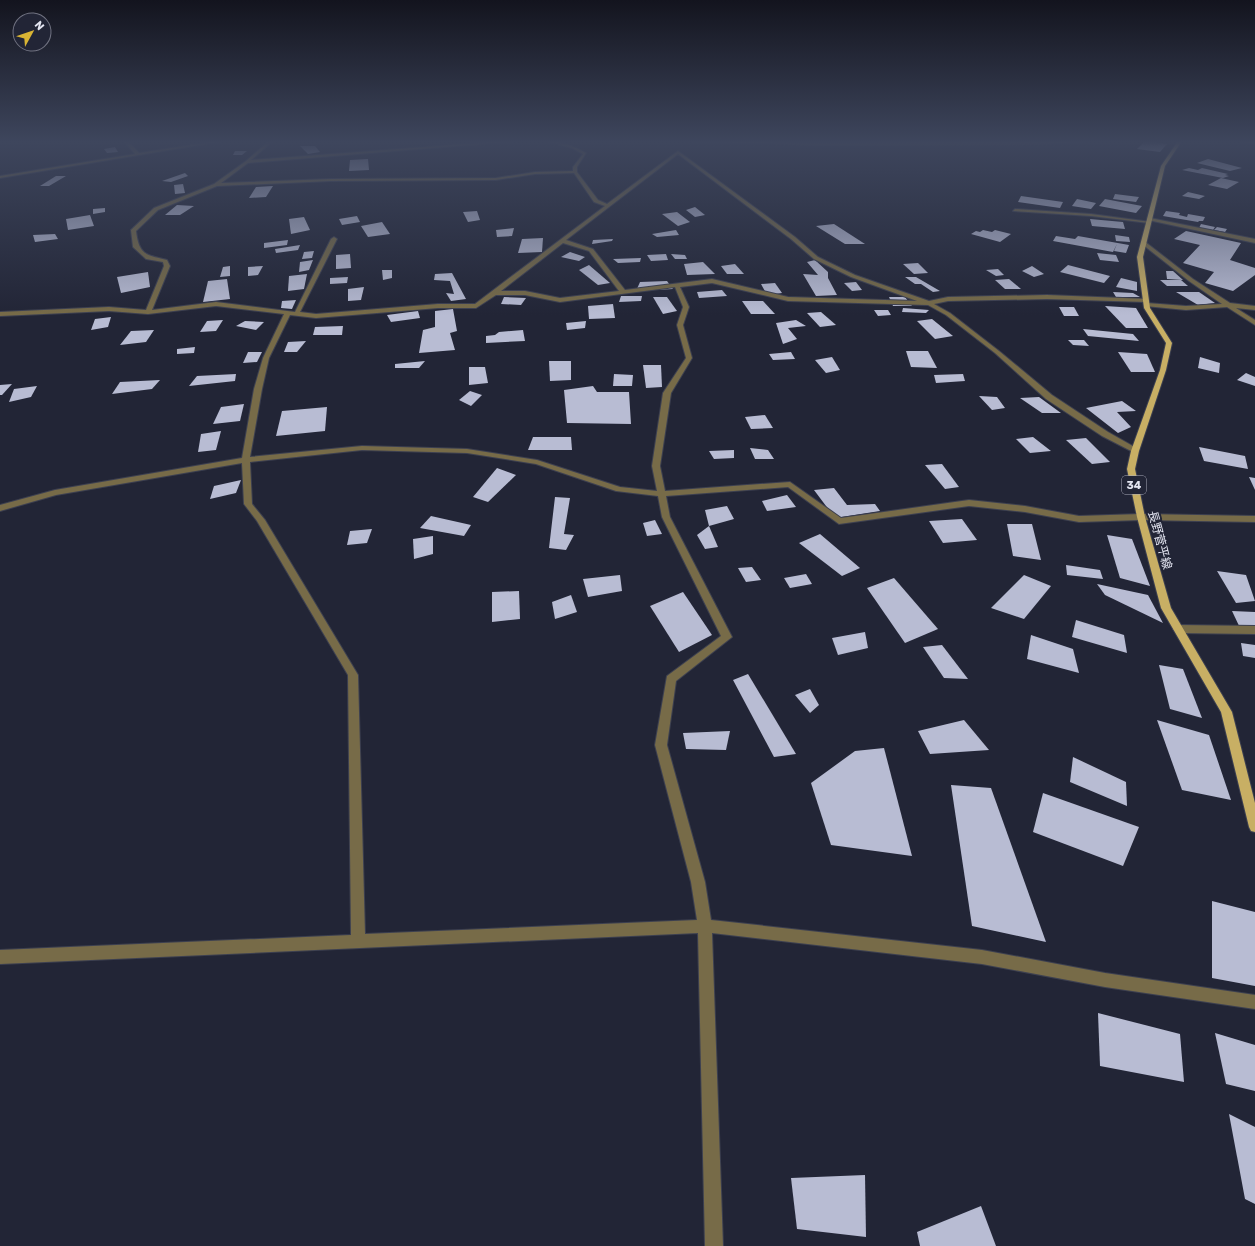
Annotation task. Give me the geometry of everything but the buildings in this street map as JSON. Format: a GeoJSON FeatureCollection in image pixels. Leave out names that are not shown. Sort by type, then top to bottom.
{"type":"FeatureCollection","features":[{"type":"Feature","properties":{"kind":"main road","name":"長野菅平線"},"geometry":{"type":"LineString","coordinates":[[1155,199],[1140,257],[1146,303],[1169,343],[1162,370],[1135,451],[1131,469],[1140,517],[1166,608],[1226,712],[1255,827]]}},
{"type":"Feature","properties":{"kind":"street"},"geometry":{"type":"LineString","coordinates":[[148,312],[167,266],[165,261],[148,258],[135,246],[133,231],[156,209],[182,199]]}},
{"type":"Feature","properties":{"kind":"street"},"geometry":{"type":"LineString","coordinates":[[595,199],[608,206]]}},
{"type":"Feature","properties":{"kind":"street"},"geometry":{"type":"LineString","coordinates":[[0,314],[109,309],[148,312],[216,304],[316,316],[438,306],[476,306],[617,199]]}},
{"type":"Feature","properties":{"kind":"street"},"geometry":{"type":"LineString","coordinates":[[740,199],[816,258],[853,276],[929,303],[948,314],[997,352],[1049,397],[1105,434],[1135,451]]}},
{"type":"Feature","properties":{"kind":"street"},"geometry":{"type":"LineString","coordinates":[[1015,210],[1150,221],[1255,241]]}},
{"type":"Feature","properties":{"kind":"street"},"geometry":{"type":"LineString","coordinates":[[334,239],[266,358],[254,411],[246,460],[248,504],[261,520],[353,675],[358,941]]}},
{"type":"Feature","properties":{"kind":"street"},"geometry":{"type":"LineString","coordinates":[[563,241],[591,250],[624,293]]}},
{"type":"Feature","properties":{"kind":"street"},"geometry":{"type":"LineString","coordinates":[[1144,242],[1191,280],[1255,323]]}},
{"type":"Feature","properties":{"kind":"street"},"geometry":{"type":"LineString","coordinates":[[495,293],[525,293],[560,300],[712,281],[788,299],[929,303],[948,299],[1047,297],[1146,303],[1186,308],[1230,305],[1255,308]]}},
{"type":"Feature","properties":{"kind":"street"},"geometry":{"type":"LineString","coordinates":[[677,286],[686,307],[680,325],[689,358],[667,393],[656,466],[660,494],[666,517],[727,637],[671,679],[661,745],[698,882],[705,926],[714,1246]]}},
{"type":"Feature","properties":{"kind":"street"},"geometry":{"type":"LineString","coordinates":[[0,508],[55,493],[246,460],[362,448],[467,451],[537,462],[619,489],[660,494],[790,484],[839,521],[969,503],[1025,509],[1079,519],[1140,517],[1255,519]]}},
{"type":"Feature","properties":{"kind":"street"},"geometry":{"type":"LineString","coordinates":[[1178,629],[1255,630]]}},
{"type":"Feature","properties":{"kind":"street"},"geometry":{"type":"LineString","coordinates":[[0,957],[705,926],[982,957],[1105,980],[1255,1002]]}}]}
